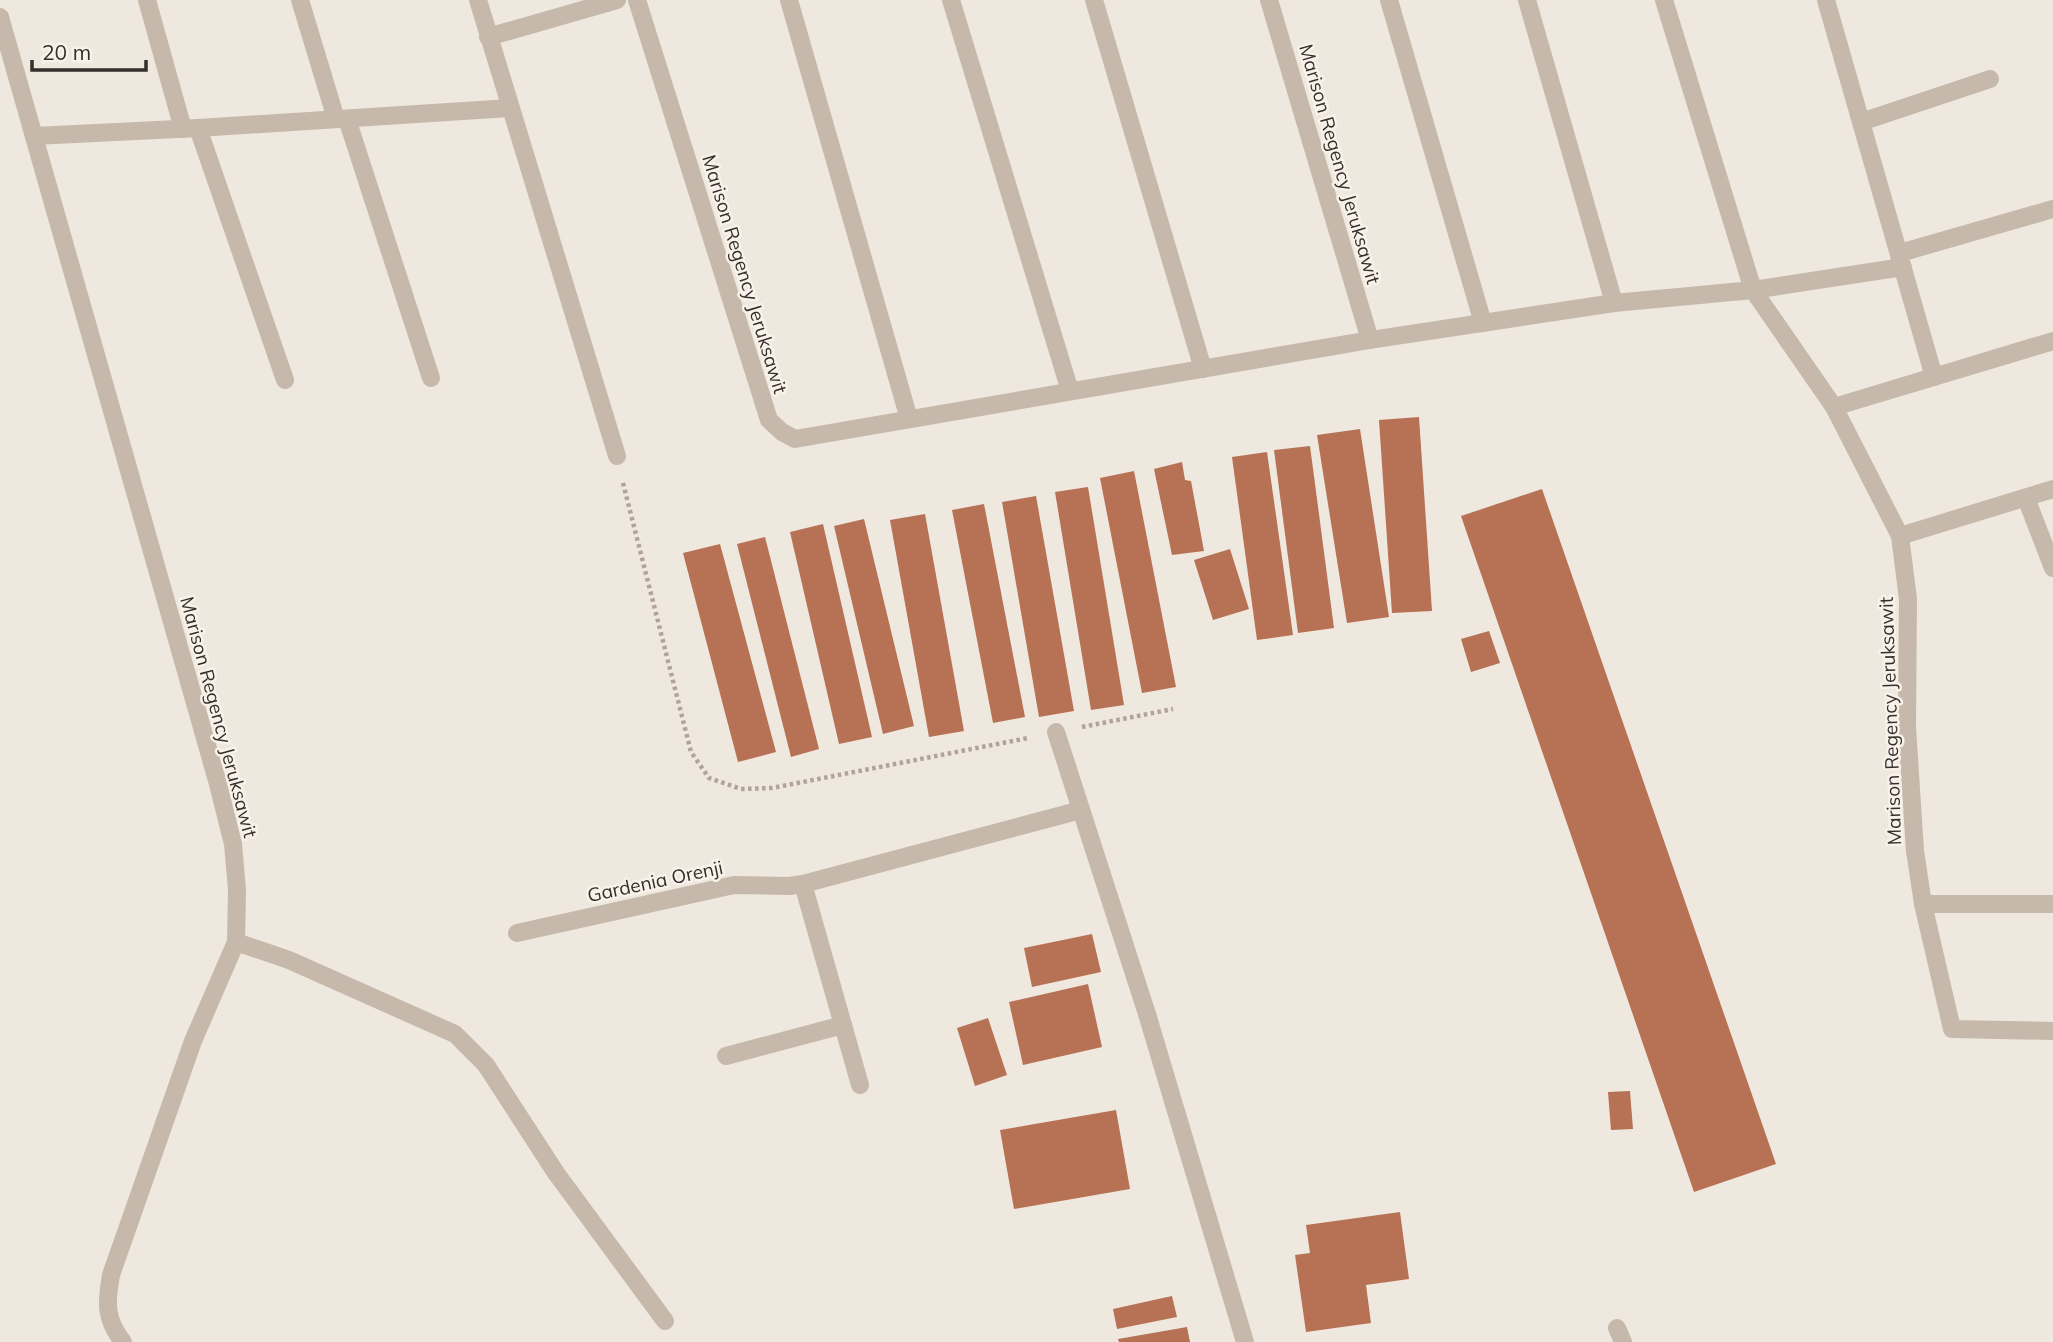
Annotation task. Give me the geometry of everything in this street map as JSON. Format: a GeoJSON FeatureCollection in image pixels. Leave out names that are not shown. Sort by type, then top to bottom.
{"type":"FeatureCollection","features":[{"type":"Feature","properties":{"kind":"street"},"geometry":{"type":"LineString","coordinates":[[147,0],[190,129],[285,380]]}},
{"type":"Feature","properties":{"kind":"street"},"geometry":{"type":"LineString","coordinates":[[300,0],[431,378]]}},
{"type":"Feature","properties":{"kind":"street"},"geometry":{"type":"LineString","coordinates":[[478,0],[617,456]]}},
{"type":"Feature","properties":{"kind":"street"},"geometry":{"type":"LineString","coordinates":[[488,37],[617,0]]}},
{"type":"Feature","properties":{"kind":"street","name":"Marison Regency Jeruksawit"},"geometry":{"type":"LineString","coordinates":[[637,0],[769,420],[782,432],[796,439],[1370,340],[1614,303],[1753,290],[1901,260],[2053,209]]}},
{"type":"Feature","properties":{"kind":"street"},"geometry":{"type":"LineString","coordinates":[[789,0],[909,419]]}},
{"type":"Feature","properties":{"kind":"street"},"geometry":{"type":"LineString","coordinates":[[951,0],[1070,391]]}},
{"type":"Feature","properties":{"kind":"street"},"geometry":{"type":"LineString","coordinates":[[1094,0],[1203,369]]}},
{"type":"Feature","properties":{"kind":"street","name":"Marison Regency Jeruksawit"},"geometry":{"type":"LineString","coordinates":[[1269,0],[1370,340]]}},
{"type":"Feature","properties":{"kind":"street"},"geometry":{"type":"LineString","coordinates":[[1389,0],[1483,323]]}},
{"type":"Feature","properties":{"kind":"street"},"geometry":{"type":"LineString","coordinates":[[1527,0],[1614,303]]}},
{"type":"Feature","properties":{"kind":"street","name":"Marison Regency Jeruksawit"},"geometry":{"type":"LineString","coordinates":[[1664,0],[1753,290],[1834,407],[1900,536],[1908,599],[1907,727],[1914,851],[1923,904],[1952,1029],[2053,1031]]}},
{"type":"Feature","properties":{"kind":"street"},"geometry":{"type":"LineString","coordinates":[[1826,0],[1934,377]]}},
{"type":"Feature","properties":{"kind":"street","name":"Marison Regency Jeruksawit"},"geometry":{"type":"LineString","coordinates":[[0,17],[233,844],[237,890],[236,942],[193,1041],[111,1275],[106,1299],[109,1317],[114,1331],[123,1342]]}},
{"type":"Feature","properties":{"kind":"street"},"geometry":{"type":"LineString","coordinates":[[1861,122],[1990,79]]}},
{"type":"Feature","properties":{"kind":"street"},"geometry":{"type":"LineString","coordinates":[[34,136],[190,129],[510,108]]}},
{"type":"Feature","properties":{"kind":"street"},"geometry":{"type":"LineString","coordinates":[[1834,407],[2053,341]]}},
{"type":"Feature","properties":{"kind":"street"},"geometry":{"type":"LineString","coordinates":[[1900,536],[2053,489]]}},
{"type":"Feature","properties":{"kind":"street"},"geometry":{"type":"LineString","coordinates":[[2026,498],[2053,568]]}},
{"type":"Feature","properties":{"kind":"street"},"geometry":{"type":"LineString","coordinates":[[1056,732],[1147,1014],[1245,1342]]}},
{"type":"Feature","properties":{"kind":"street","name":"Gardenia Orenji"},"geometry":{"type":"LineString","coordinates":[[517,933],[734,885],[803,884],[1081,810]]}},
{"type":"Feature","properties":{"kind":"street"},"geometry":{"type":"LineString","coordinates":[[803,884],[860,1085]]}},
{"type":"Feature","properties":{"kind":"street"},"geometry":{"type":"LineString","coordinates":[[1923,904],[2053,904]]}},
{"type":"Feature","properties":{"kind":"street"},"geometry":{"type":"LineString","coordinates":[[236,942],[289,960],[455,1034],[486,1065],[556,1173],[665,1321]]}},
{"type":"Feature","properties":{"kind":"street"},"geometry":{"type":"LineString","coordinates":[[726,1056],[843,1025]]}},
{"type":"Feature","properties":{"kind":"path"},"geometry":{"type":"LineString","coordinates":[[617,456],[691,752],[709,778],[741,789],[772,788],[1173,709]]}},
{"type":"Feature","properties":{"kind":"building"},"geometry":{"type":"Polygon","coordinates":[[[1419,417],[1432,611],[1392,613],[1379,420],[1419,417]]]}},
{"type":"Feature","properties":{"kind":"building"},"geometry":{"type":"Polygon","coordinates":[[[1360,429],[1389,617],[1347,623],[1317,435],[1360,429]]]}},
{"type":"Feature","properties":{"kind":"building"},"geometry":{"type":"Polygon","coordinates":[[[1310,446],[1334,628],[1298,633],[1274,450],[1310,446]]]}},
{"type":"Feature","properties":{"kind":"building"},"geometry":{"type":"Polygon","coordinates":[[[1267,452],[1293,635],[1257,640],[1232,457],[1267,452]]]}},
{"type":"Feature","properties":{"kind":"building"},"geometry":{"type":"Polygon","coordinates":[[[1182,462],[1185,480],[1191,481],[1204,551],[1172,555],[1154,469],[1182,462]]]}},
{"type":"Feature","properties":{"kind":"building"},"geometry":{"type":"Polygon","coordinates":[[[1134,471],[1176,687],[1142,693],[1100,478],[1134,471]]]}},
{"type":"Feature","properties":{"kind":"building"},"geometry":{"type":"Polygon","coordinates":[[[1088,487],[1124,705],[1091,710],[1055,492],[1088,487]]]}},
{"type":"Feature","properties":{"kind":"building"},"geometry":{"type":"Polygon","coordinates":[[[1542,489],[1776,1164],[1694,1192],[1461,516],[1542,489]]]}},
{"type":"Feature","properties":{"kind":"building"},"geometry":{"type":"Polygon","coordinates":[[[1036,496],[1074,711],[1039,717],[1002,502],[1036,496]]]}},
{"type":"Feature","properties":{"kind":"building"},"geometry":{"type":"Polygon","coordinates":[[[984,504],[1025,717],[993,723],[952,510],[984,504]]]}},
{"type":"Feature","properties":{"kind":"building"},"geometry":{"type":"Polygon","coordinates":[[[925,514],[964,731],[929,737],[890,520],[925,514]]]}},
{"type":"Feature","properties":{"kind":"building"},"geometry":{"type":"Polygon","coordinates":[[[864,519],[914,726],[883,734],[834,526],[864,519]]]}},
{"type":"Feature","properties":{"kind":"building"},"geometry":{"type":"Polygon","coordinates":[[[823,524],[872,737],[839,744],[790,532],[823,524]]]}},
{"type":"Feature","properties":{"kind":"building"},"geometry":{"type":"Polygon","coordinates":[[[765,537],[819,749],[791,757],[737,544],[765,537]]]}},
{"type":"Feature","properties":{"kind":"building"},"geometry":{"type":"Polygon","coordinates":[[[720,544],[776,752],[738,762],[683,553],[720,544]]]}},
{"type":"Feature","properties":{"kind":"building"},"geometry":{"type":"Polygon","coordinates":[[[1230,549],[1249,609],[1213,620],[1194,560],[1230,549]]]}},
{"type":"Feature","properties":{"kind":"building"},"geometry":{"type":"Polygon","coordinates":[[[1489,631],[1500,663],[1471,672],[1461,639],[1489,631]]]}},
{"type":"Feature","properties":{"kind":"building"},"geometry":{"type":"Polygon","coordinates":[[[1092,934],[1101,972],[1032,987],[1024,948],[1092,934]]]}},
{"type":"Feature","properties":{"kind":"building"},"geometry":{"type":"Polygon","coordinates":[[[1088,984],[1102,1047],[1023,1065],[1009,1002],[1088,984]]]}},
{"type":"Feature","properties":{"kind":"building"},"geometry":{"type":"Polygon","coordinates":[[[988,1018],[1007,1075],[975,1086],[957,1028],[988,1018]]]}},
{"type":"Feature","properties":{"kind":"building"},"geometry":{"type":"Polygon","coordinates":[[[1630,1091],[1633,1129],[1611,1130],[1608,1092],[1630,1091]]]}},
{"type":"Feature","properties":{"kind":"building"},"geometry":{"type":"Polygon","coordinates":[[[1116,1110],[1130,1189],[1014,1209],[1000,1130],[1116,1110]]]}},
{"type":"Feature","properties":{"kind":"building"},"geometry":{"type":"Polygon","coordinates":[[[1400,1212],[1409,1279],[1366,1285],[1371,1323],[1306,1332],[1295,1255],[1310,1253],[1306,1225],[1400,1212]]]}},
{"type":"Feature","properties":{"kind":"building"},"geometry":{"type":"Polygon","coordinates":[[[1172,1296],[1177,1317],[1117,1329],[1113,1309],[1172,1296]]]}},
{"type":"Feature","properties":{"kind":"building"},"geometry":{"type":"Polygon","coordinates":[[[1187,1327],[1190,1342],[1119,1342],[1118,1339],[1187,1327]]]}}]}
